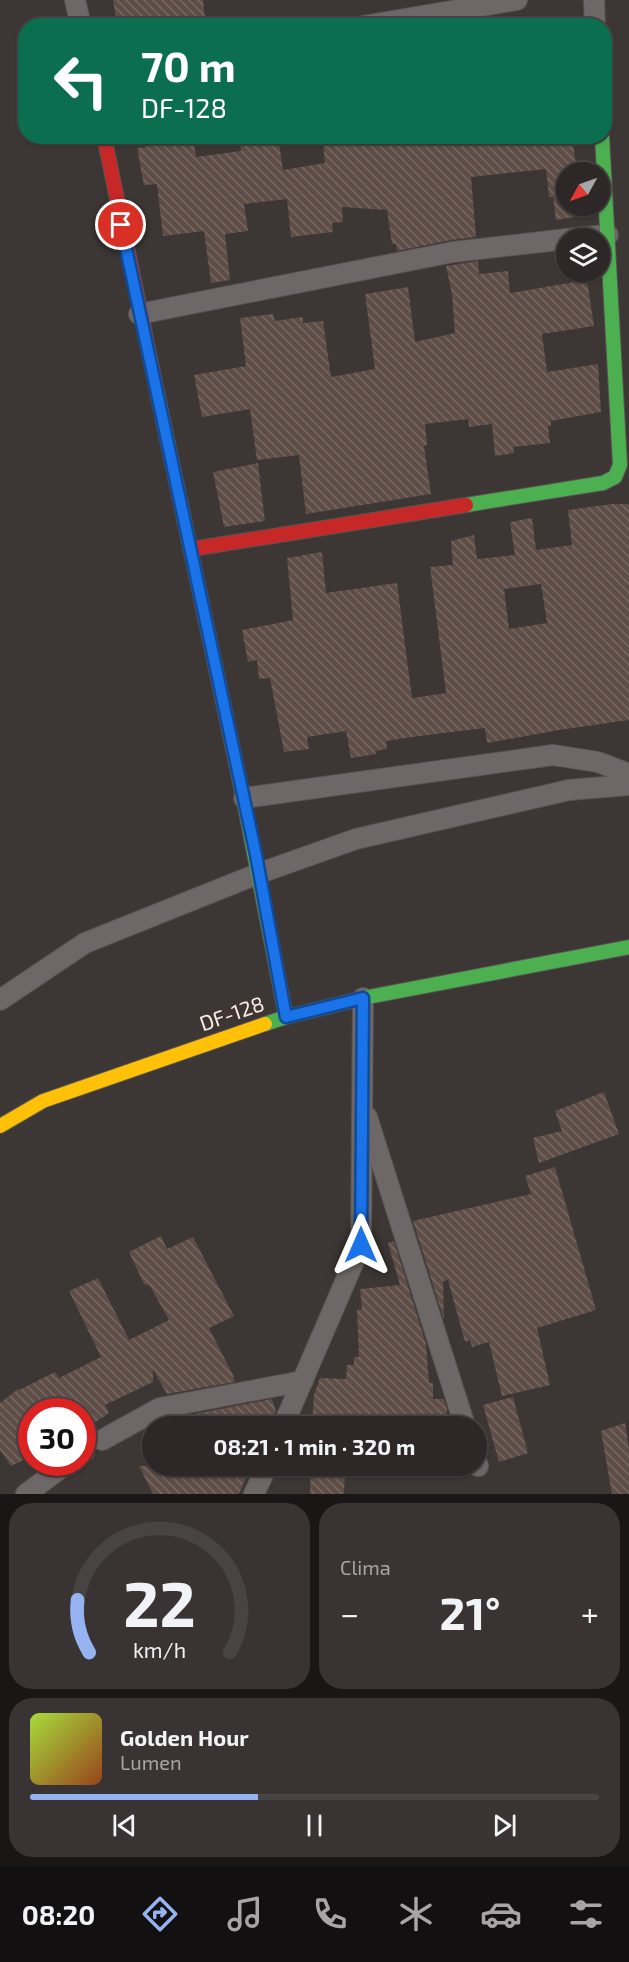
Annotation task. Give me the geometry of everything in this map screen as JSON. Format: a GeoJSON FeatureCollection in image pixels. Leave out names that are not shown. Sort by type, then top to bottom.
{"type":"FeatureCollection","features":[{"type":"Feature","properties":{"kind":"street"},"geometry":{"type":"LineString","coordinates":[[75,0],[79,18]]}},
{"type":"Feature","properties":{"kind":"street"},"geometry":{"type":"LineString","coordinates":[[410,18],[517,0]]}},
{"type":"Feature","properties":{"kind":"street"},"geometry":{"type":"LineString","coordinates":[[594,0],[595,18]]}},
{"type":"Feature","properties":{"kind":"street"},"geometry":{"type":"LineString","coordinates":[[106,144],[139,314],[192,549],[260,873],[286,1017]]}},
{"type":"Feature","properties":{"kind":"street"},"geometry":{"type":"LineString","coordinates":[[602,144],[608,228]]}},
{"type":"Feature","properties":{"kind":"street"},"geometry":{"type":"LineString","coordinates":[[139,314],[453,252],[556,240]]}},
{"type":"Feature","properties":{"kind":"street"},"geometry":{"type":"LineString","coordinates":[[192,549],[603,483],[615,477],[620,465],[610,273]]}},
{"type":"Feature","properties":{"kind":"street"},"geometry":{"type":"LineString","coordinates":[[244,798],[553,755],[598,762],[629,774]]}},
{"type":"Feature","properties":{"kind":"street"},"geometry":{"type":"LineString","coordinates":[[0,1000],[85,943],[260,873],[356,839],[569,790],[629,785]]}},
{"type":"Feature","properties":{"kind":"street","name":"DF-128"},"geometry":{"type":"LineString","coordinates":[[0,1126],[43,1101],[286,1017],[363,998],[629,947]]}},
{"type":"Feature","properties":{"kind":"street"},"geometry":{"type":"LineString","coordinates":[[288,1416],[361,1245],[363,998]]}},
{"type":"Feature","properties":{"kind":"street"},"geometry":{"type":"LineString","coordinates":[[361,1099],[462,1416]]}},
{"type":"Feature","properties":{"kind":"street"},"geometry":{"type":"LineString","coordinates":[[102,1440],[160,1408],[303,1381]]}},
{"type":"Feature","properties":{"kind":"street"},"geometry":{"type":"LineString","coordinates":[[26,1494],[51,1476]]}},
{"type":"Feature","properties":{"kind":"street"},"geometry":{"type":"LineString","coordinates":[[254,1494],[262,1476]]}},
{"type":"Feature","properties":{"kind":"building"},"geometry":{"type":"Polygon","coordinates":[[[113,0],[203,0],[205,18],[116,18],[113,0]]]}},
{"type":"Feature","properties":{"kind":"building"},"geometry":{"type":"Polygon","coordinates":[[[156,144],[194,144],[196,157],[241,151],[240,144],[279,144],[283,170],[325,163],[323,144],[573,144],[576,162],[556,162],[556,216],[582,216],[556,220],[553,197],[549,197],[546,169],[471,177],[476,237],[397,251],[396,244],[392,244],[387,210],[342,207],[343,222],[332,223],[333,232],[291,237],[287,199],[244,204],[248,231],[225,234],[230,280],[211,283],[204,231],[163,236],[157,184],[144,185],[137,148],[156,144]]]}},
{"type":"Feature","properties":{"kind":"building"},"geometry":{"type":"Polygon","coordinates":[[[478,261],[479,274],[508,271],[510,293],[587,282],[594,326],[542,334],[547,372],[598,364],[601,412],[551,421],[551,426],[548,426],[550,443],[513,447],[514,453],[495,456],[492,424],[469,427],[468,419],[425,424],[427,445],[424,446],[431,494],[306,514],[299,455],[257,460],[250,409],[202,417],[194,375],[246,366],[240,318],[273,314],[275,321],[303,317],[303,323],[323,321],[331,377],[375,369],[365,294],[408,287],[415,342],[455,333],[452,294],[446,266],[478,261]]]}},
{"type":"Feature","properties":{"kind":"building"},"geometry":{"type":"Polygon","coordinates":[[[258,463],[265,521],[224,527],[213,472],[258,463]]]}},
{"type":"Feature","properties":{"kind":"building"},"geometry":{"type":"Polygon","coordinates":[[[629,504],[629,720],[487,743],[485,728],[419,736],[386,741],[387,749],[375,751],[376,754],[351,758],[346,731],[307,737],[309,749],[284,752],[270,678],[259,679],[257,660],[248,662],[242,630],[293,620],[287,558],[322,552],[326,593],[397,583],[412,698],[446,693],[430,567],[453,565],[451,541],[474,535],[477,559],[515,555],[510,522],[532,518],[536,550],[572,545],[568,510],[629,504]],[[541,584],[504,589],[509,629],[547,623],[541,584]]]}},
{"type":"Feature","properties":{"kind":"building"},"geometry":{"type":"Polygon","coordinates":[[[604,1092],[619,1134],[539,1163],[533,1138],[562,1131],[555,1111],[604,1092]]]}},
{"type":"Feature","properties":{"kind":"building"},"geometry":{"type":"Polygon","coordinates":[[[555,1167],[596,1310],[537,1328],[550,1385],[502,1396],[489,1342],[472,1347],[470,1340],[465,1342],[448,1280],[443,1281],[444,1320],[413,1221],[531,1194],[525,1176],[555,1167]]]}},
{"type":"Feature","properties":{"kind":"building"},"geometry":{"type":"Polygon","coordinates":[[[161,1236],[167,1249],[193,1237],[234,1316],[209,1328],[235,1382],[167,1394],[153,1369],[153,1382],[105,1405],[109,1413],[96,1422],[96,1398],[18,1398],[18,1463],[11,1466],[0,1450],[0,1403],[18,1389],[55,1372],[59,1378],[101,1357],[69,1291],[98,1278],[129,1340],[169,1320],[150,1286],[144,1284],[129,1252],[161,1236]]]}},
{"type":"Feature","properties":{"kind":"building"},"geometry":{"type":"Polygon","coordinates":[[[394,1241],[426,1344],[429,1383],[433,1383],[433,1399],[444,1399],[447,1416],[313,1416],[314,1395],[320,1378],[346,1379],[347,1365],[354,1365],[354,1357],[359,1357],[357,1310],[362,1309],[360,1289],[400,1285],[388,1243],[394,1241]]]}},
{"type":"Feature","properties":{"kind":"building"},"geometry":{"type":"Polygon","coordinates":[[[513,1397],[528,1453],[499,1462],[483,1405],[513,1397]]]}},
{"type":"Feature","properties":{"kind":"building"},"geometry":{"type":"Polygon","coordinates":[[[272,1399],[276,1411],[274,1416],[184,1416],[272,1399]]]}},
{"type":"Feature","properties":{"kind":"building"},"geometry":{"type":"Polygon","coordinates":[[[625,1423],[629,1450],[629,1494],[612,1494],[601,1431],[625,1423]]]}},
{"type":"Feature","properties":{"kind":"building"},"geometry":{"type":"Polygon","coordinates":[[[144,1476],[247,1476],[239,1494],[153,1494],[144,1476]]]}},
{"type":"Feature","properties":{"kind":"building"},"geometry":{"type":"Polygon","coordinates":[[[311,1476],[345,1476],[344,1494],[310,1494],[311,1476]]]}},
{"type":"Feature","properties":{"kind":"traffic: fast"},"geometry":{"type":"LineString","coordinates":[[466,505],[603,483],[615,477],[620,465],[602,144]]}},
{"type":"Feature","properties":{"kind":"traffic: fast"},"geometry":{"type":"LineString","coordinates":[[157,392],[243,796],[286,1017]]}},
{"type":"Feature","properties":{"kind":"traffic: fast"},"geometry":{"type":"LineString","coordinates":[[265,1024],[363,998],[629,947]]}},
{"type":"Feature","properties":{"kind":"traffic: slow"},"geometry":{"type":"LineString","coordinates":[[0,1126],[43,1101],[265,1024]]}},
{"type":"Feature","properties":{"kind":"traffic: jam"},"geometry":{"type":"LineString","coordinates":[[106,144],[157,392]]}},
{"type":"Feature","properties":{"kind":"traffic: jam"},"geometry":{"type":"LineString","coordinates":[[192,549],[466,505]]}},
{"type":"Feature","properties":{"kind":"route"},"geometry":{"type":"LineString","coordinates":[[121,225],[256,855],[286,1017],[363,998],[361,1245]]}}]}
